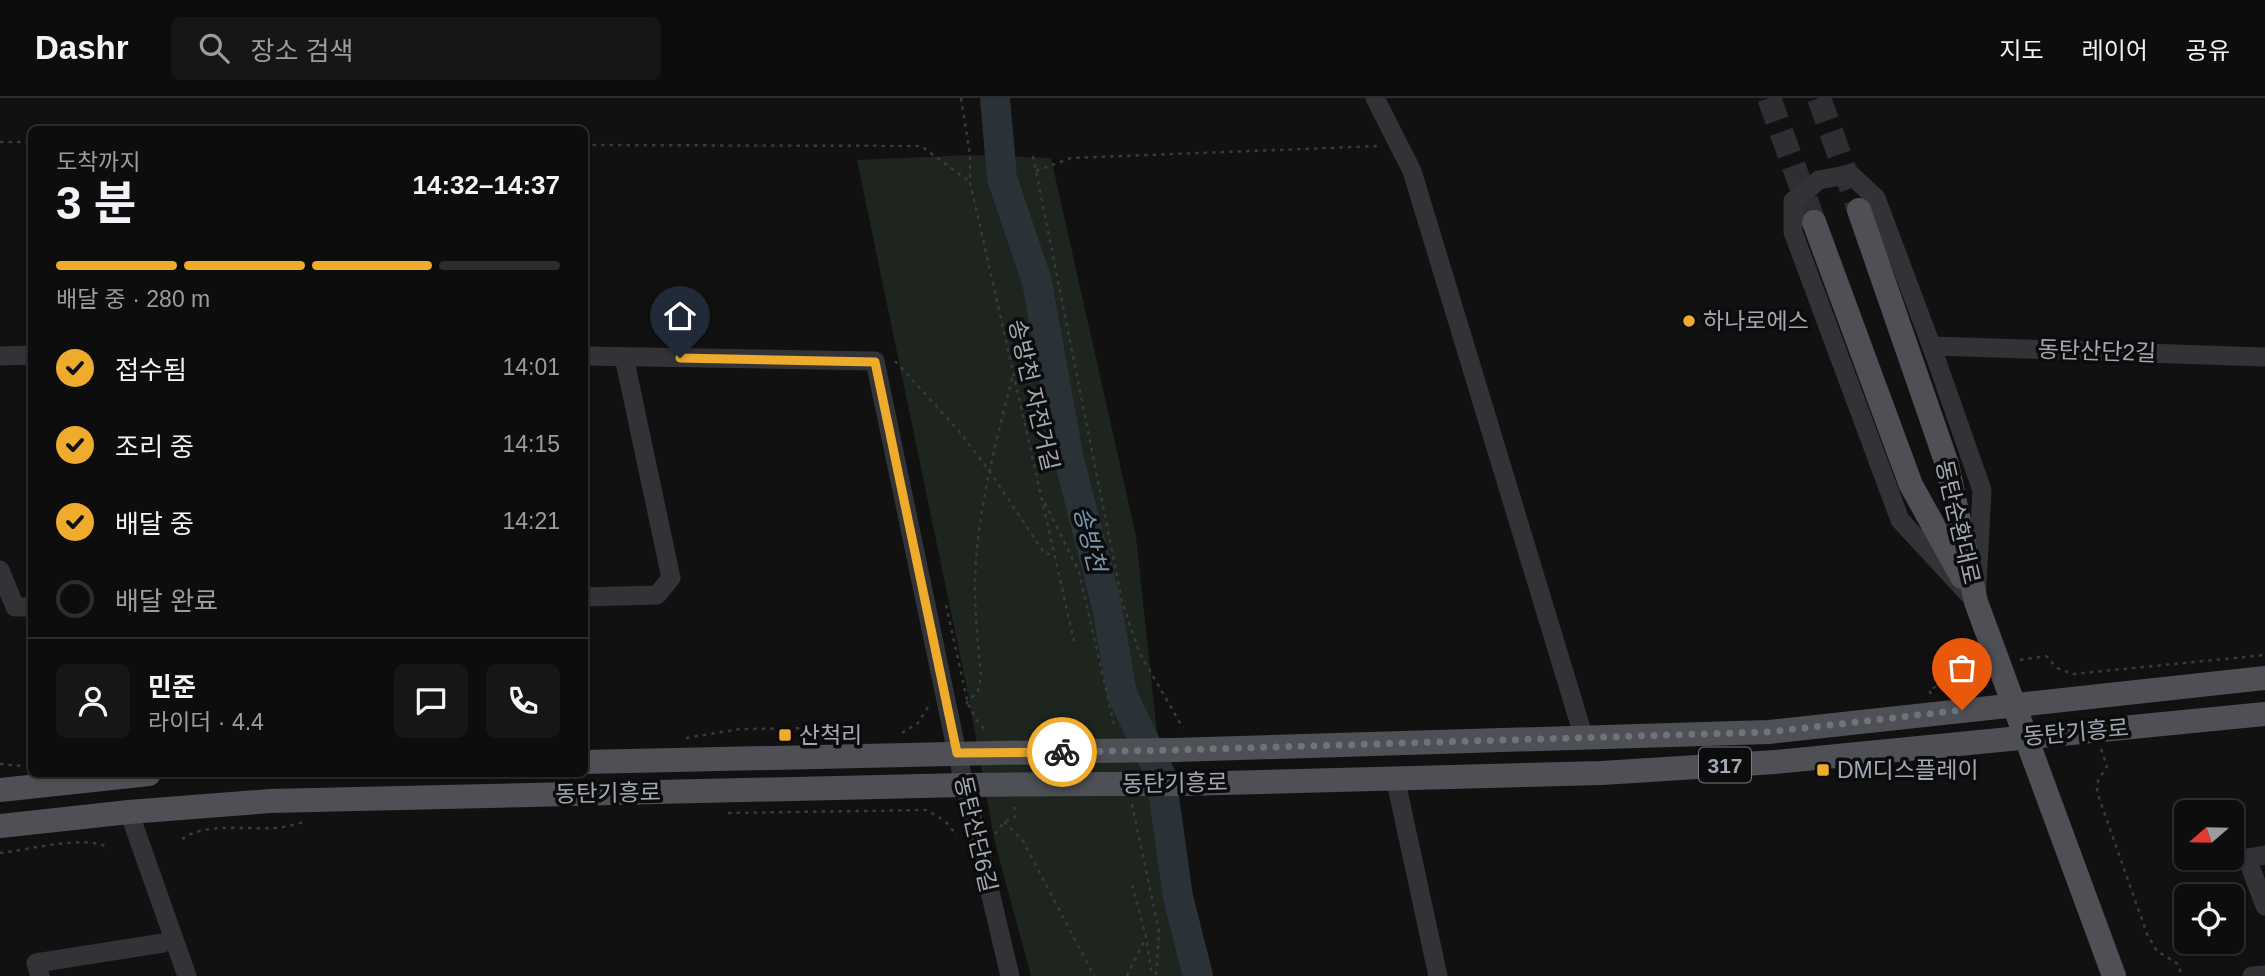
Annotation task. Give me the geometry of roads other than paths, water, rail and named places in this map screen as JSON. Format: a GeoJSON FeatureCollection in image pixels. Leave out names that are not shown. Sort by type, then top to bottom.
{"type":"FeatureCollection","features":[{"type":"Feature","properties":{"kind":"main road","name":"동탄순환대로"},"geometry":{"type":"LineString","coordinates":[[1859,210],[1947,464],[1976,602]]}},
{"type":"Feature","properties":{"kind":"main road","name":"동탄순환대로"},"geometry":{"type":"LineString","coordinates":[[1814,222],[1911,485],[1976,602]]}},
{"type":"Feature","properties":{"kind":"main road"},"geometry":{"type":"LineString","coordinates":[[1976,602],[2114,976]]}},
{"type":"Feature","properties":{"kind":"main road","name":"동탄기흥로"},"geometry":{"type":"LineString","coordinates":[[588,762],[1093,751],[1180,740],[1584,738],[1769,732],[2265,678]]}},
{"type":"Feature","properties":{"kind":"main road","name":"동탄기흥로"},"geometry":{"type":"LineString","coordinates":[[0,826],[129,811],[270,801],[964,785],[1183,784],[1602,773],[1722,766],[2265,714]]}},
{"type":"Feature","properties":{"kind":"main road"},"geometry":{"type":"LineString","coordinates":[[0,790],[121,777]]}},
{"type":"Feature","properties":{"kind":"street"},"geometry":{"type":"LineString","coordinates":[[1375,98],[1412,171],[1584,738]]}},
{"type":"Feature","properties":{"kind":"street"},"geometry":{"type":"LineString","coordinates":[[1850,174],[1876,198],[1930,342],[1982,490],[1976,602],[1900,520],[1793,232],[1793,201],[1819,180],[1850,174]]}},
{"type":"Feature","properties":{"kind":"street","name":"동탄산단2길"},"geometry":{"type":"LineString","coordinates":[[1930,342],[1934,346],[2265,357]]}},
{"type":"Feature","properties":{"kind":"street"},"geometry":{"type":"LineString","coordinates":[[0,356],[28,355]]}},
{"type":"Feature","properties":{"kind":"street","name":"동탄산단6길"},"geometry":{"type":"LineString","coordinates":[[588,356],[875,362],[964,785],[1010,976]]}},
{"type":"Feature","properties":{"kind":"street"},"geometry":{"type":"LineString","coordinates":[[588,597],[657,595],[671,578],[624,357]]}},
{"type":"Feature","properties":{"kind":"street"},"geometry":{"type":"LineString","coordinates":[[0,570],[15,607],[28,607]]}},
{"type":"Feature","properties":{"kind":"street"},"geometry":{"type":"LineString","coordinates":[[1395,777],[1438,976]]}},
{"type":"Feature","properties":{"kind":"street"},"geometry":{"type":"LineString","coordinates":[[129,811],[187,976]]}},
{"type":"Feature","properties":{"kind":"street"},"geometry":{"type":"LineString","coordinates":[[2265,855],[2247,858],[2265,905]]}},
{"type":"Feature","properties":{"kind":"street"},"geometry":{"type":"LineString","coordinates":[[40,976],[36,962],[163,943]]}},
{"type":"Feature","properties":{"kind":"street"},"geometry":{"type":"LineString","coordinates":[[2252,976],[2265,975]]}},
{"type":"Feature","properties":{"kind":"waterway","name":"송방천"},"geometry":{"type":"LineString","coordinates":[[995,98],[1002,178],[1037,282],[1068,455],[1107,607],[1122,694],[1161,776],[1178,897],[1198,976]]}},
{"type":"Feature","properties":{"kind":"tunnel"},"geometry":{"type":"LineString","coordinates":[[1769,98],[1814,222]]}},
{"type":"Feature","properties":{"kind":"tunnel"},"geometry":{"type":"LineString","coordinates":[[1819,98],[1859,210]]}},
{"type":"Feature","properties":{"kind":"place","name":"하나로에스"},"geometry":{"type":"Point","coordinates":[1689,321]}},
{"type":"Feature","properties":{"kind":"place","name":"산척리"},"geometry":{"type":"Point","coordinates":[785,735]}},
{"type":"Feature","properties":{"kind":"place","name":"DM디스플레이"},"geometry":{"type":"Point","coordinates":[1823,770]}}]}
